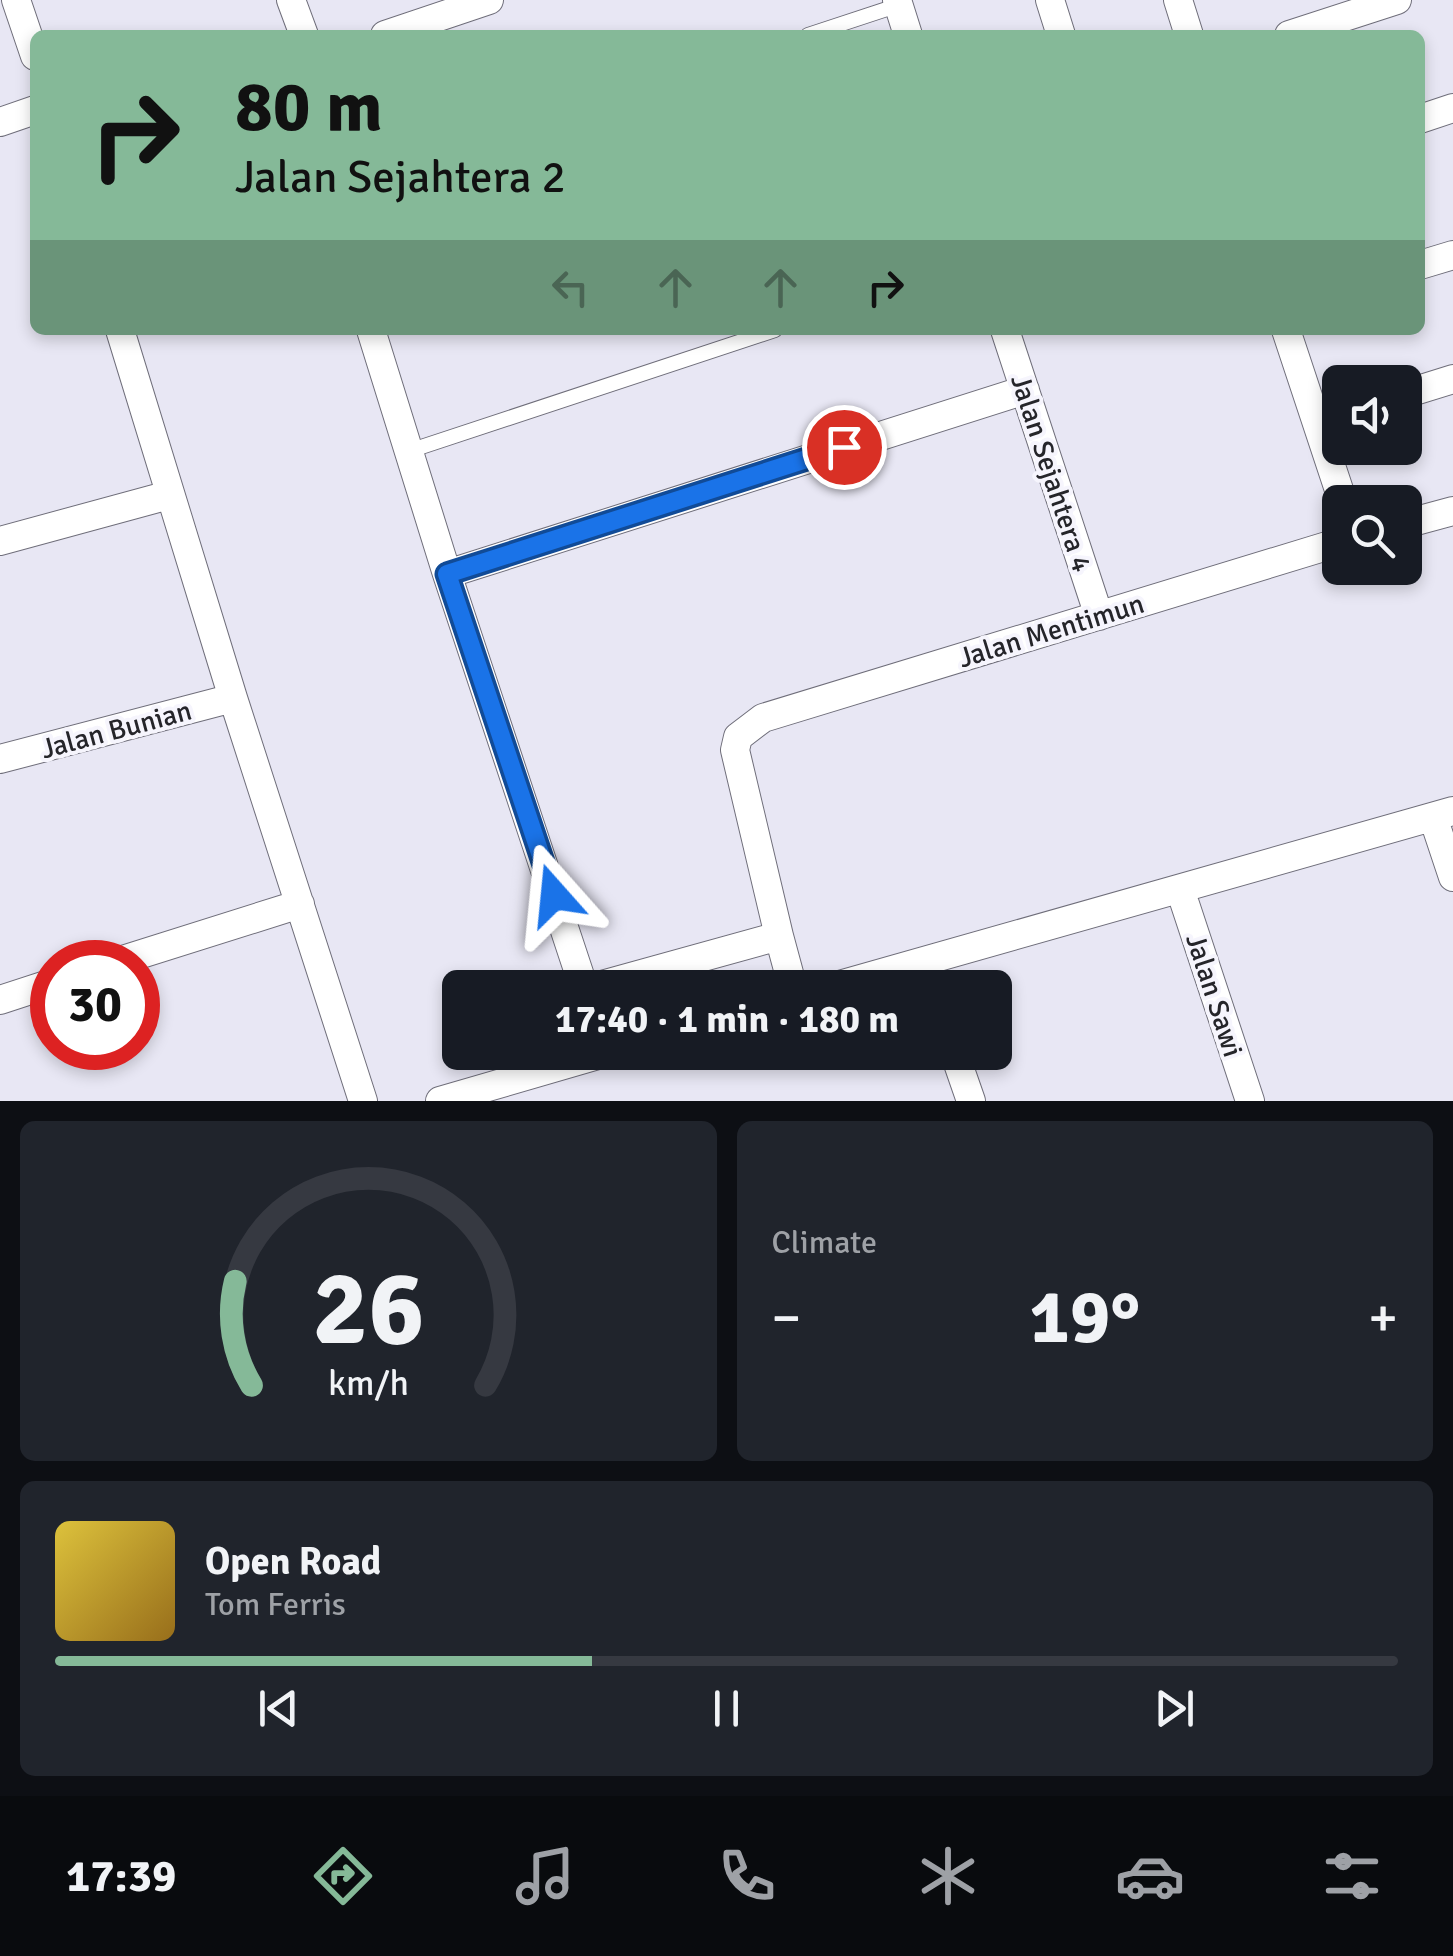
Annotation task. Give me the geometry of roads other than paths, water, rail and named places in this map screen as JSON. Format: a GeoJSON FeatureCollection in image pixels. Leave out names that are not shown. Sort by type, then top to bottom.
{"type":"FeatureCollection","features":[{"type":"Feature","properties":{"kind":"street"},"geometry":{"type":"LineString","coordinates":[[16,0],[30,41]]}},
{"type":"Feature","properties":{"kind":"street"},"geometry":{"type":"LineString","coordinates":[[291,0],[302,30]]}},
{"type":"Feature","properties":{"kind":"street"},"geometry":{"type":"LineString","coordinates":[[400,30],[489,0]]}},
{"type":"Feature","properties":{"kind":"street"},"geometry":{"type":"LineString","coordinates":[[1050,0],[1059,30]]}},
{"type":"Feature","properties":{"kind":"street"},"geometry":{"type":"LineString","coordinates":[[1178,0],[1188,30]]}},
{"type":"Feature","properties":{"kind":"street"},"geometry":{"type":"LineString","coordinates":[[1304,30],[1397,0]]}},
{"type":"Feature","properties":{"kind":"street"},"geometry":{"type":"LineString","coordinates":[[898,2],[906,30]]}},
{"type":"Feature","properties":{"kind":"street"},"geometry":{"type":"LineString","coordinates":[[1425,117],[1453,108]]}},
{"type":"Feature","properties":{"kind":"street"},"geometry":{"type":"LineString","coordinates":[[0,122],[30,112]]}},
{"type":"Feature","properties":{"kind":"street"},"geometry":{"type":"LineString","coordinates":[[1425,263],[1453,254]]}},
{"type":"Feature","properties":{"kind":"street"},"geometry":{"type":"LineString","coordinates":[[122,335],[233,698],[364,1101]]}},
{"type":"Feature","properties":{"kind":"street"},"geometry":{"type":"LineString","coordinates":[[373,335],[447,574],[582,970]]}},
{"type":"Feature","properties":{"kind":"street","name":"Jalan Sejahtera 4"},"geometry":{"type":"LineString","coordinates":[[1007,335],[1099,616]]}},
{"type":"Feature","properties":{"kind":"street"},"geometry":{"type":"LineString","coordinates":[[1288,335],[1336,485]]}},
{"type":"Feature","properties":{"kind":"street"},"geometry":{"type":"LineString","coordinates":[[1422,389],[1453,380]]}},
{"type":"Feature","properties":{"kind":"street"},"geometry":{"type":"LineString","coordinates":[[447,574],[1024,390]]}},
{"type":"Feature","properties":{"kind":"street"},"geometry":{"type":"LineString","coordinates":[[0,541],[170,495]]}},
{"type":"Feature","properties":{"kind":"street"},"geometry":{"type":"LineString","coordinates":[[1422,519],[1453,510]]}},
{"type":"Feature","properties":{"kind":"street","name":"Jalan Mentimun"},"geometry":{"type":"LineString","coordinates":[[780,936],[735,750],[738,737],[763,718],[1322,548]]}},
{"type":"Feature","properties":{"kind":"street","name":"Jalan Bunian"},"geometry":{"type":"LineString","coordinates":[[0,760],[233,698]]}},
{"type":"Feature","properties":{"kind":"street"},"geometry":{"type":"LineString","coordinates":[[944,970],[1180,889],[1443,814],[1453,878]]}},
{"type":"Feature","properties":{"kind":"street","name":"Jalan Sawi"},"geometry":{"type":"LineString","coordinates":[[1180,889],[1250,1101]]}},
{"type":"Feature","properties":{"kind":"street"},"geometry":{"type":"LineString","coordinates":[[160,948],[300,904]]}},
{"type":"Feature","properties":{"kind":"street"},"geometry":{"type":"LineString","coordinates":[[654,970],[780,936],[788,970]]}},
{"type":"Feature","properties":{"kind":"street"},"geometry":{"type":"LineString","coordinates":[[0,1000],[30,990]]}},
{"type":"Feature","properties":{"kind":"street"},"geometry":{"type":"LineString","coordinates":[[452,1099],[548,1070]]}},
{"type":"Feature","properties":{"kind":"street"},"geometry":{"type":"LineString","coordinates":[[960,1070],[971,1101]]}},
{"type":"Feature","properties":{"kind":"lane"},"geometry":{"type":"LineString","coordinates":[[822,30],[898,2]]}},
{"type":"Feature","properties":{"kind":"lane"},"geometry":{"type":"LineString","coordinates":[[409,451],[760,335]]}}]}
